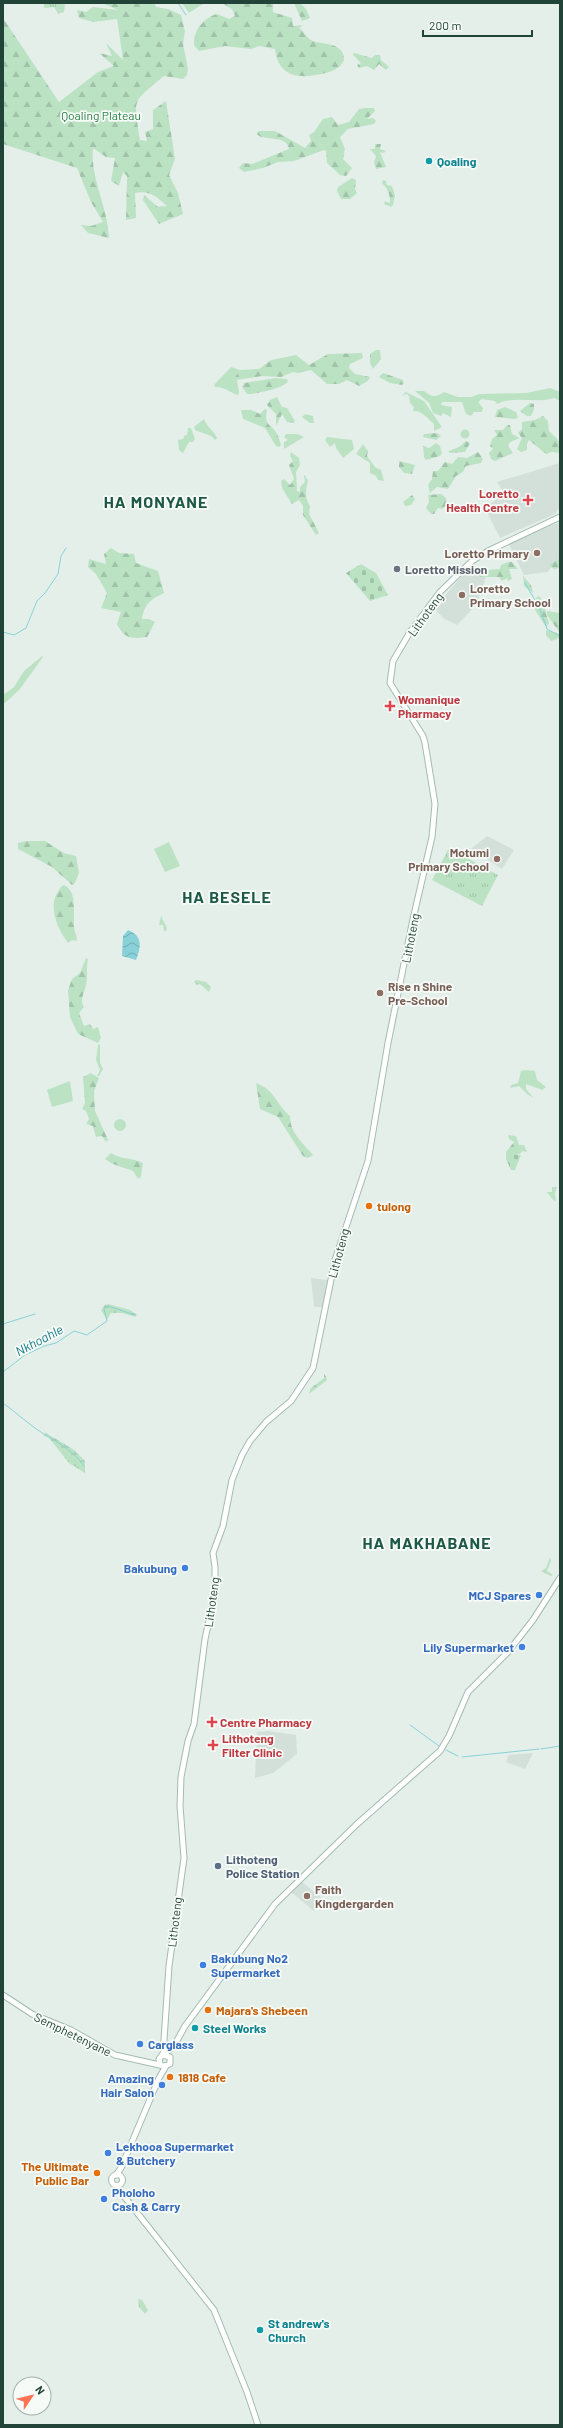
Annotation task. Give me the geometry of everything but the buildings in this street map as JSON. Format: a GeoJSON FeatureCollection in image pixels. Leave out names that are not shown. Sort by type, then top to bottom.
{"type":"FeatureCollection","features":[{"type":"Feature","properties":{"kind":"main road","name":"Lithoteng"},"geometry":{"type":"LineString","coordinates":[[116,2175],[121,2168],[159,2078],[162,2065],[168,1966],[184,1858],[180,1806],[181,1777],[195,1720],[205,1639],[215,1593],[215,1567],[213,1553],[223,1526],[232,1480],[241,1456],[250,1441],[266,1422],[290,1402],[313,1368],[335,1260],[368,1161],[388,1043],[413,919],[431,848],[435,804],[425,743],[423,736],[392,688],[391,669],[410,632],[440,592],[456,575],[488,551],[560,517]]}},
{"type":"Feature","properties":{"kind":"main road"},"geometry":{"type":"LineString","coordinates":[[162,2065],[170,2064],[174,2046],[185,2026],[275,1904],[357,1824],[440,1751],[449,1736],[468,1692],[508,1652],[540,1610],[560,1578]]}},
{"type":"Feature","properties":{"kind":"main road","name":"Semphetenyane"},"geometry":{"type":"LineString","coordinates":[[3,1995],[32,2014],[71,2030],[111,2053],[162,2065]]}},
{"type":"Feature","properties":{"kind":"main road"},"geometry":{"type":"LineString","coordinates":[[149,2061],[162,2055],[174,2046]]}},
{"type":"Feature","properties":{"kind":"main road"},"geometry":{"type":"LineString","coordinates":[[162,2055],[171,2058]]}},
{"type":"Feature","properties":{"kind":"main road"},"geometry":{"type":"LineString","coordinates":[[121,2168],[122,2183],[126,2196]]}},
{"type":"Feature","properties":{"kind":"main road"},"geometry":{"type":"LineString","coordinates":[[122,2176],[116,2175],[112,2181],[126,2196],[214,2310],[247,2392],[258,2425]]}},
{"type":"Feature","properties":{"kind":"main road"},"geometry":{"type":"LineString","coordinates":[[116,2186],[122,2183]]}},
{"type":"Feature","properties":{"kind":"shaded area","name":"Loretto Health Centre"},"geometry":{"type":"Polygon","coordinates":[[[560,463],[560,507],[555,514],[500,538],[485,508],[504,493],[497,482],[560,463]]]}},
{"type":"Feature","properties":{"kind":"shaded area","name":"Loretto Primary"},"geometry":{"type":"Polygon","coordinates":[[[560,522],[560,562],[551,567],[548,572],[524,575],[509,544],[560,522]]]}},
{"type":"Feature","properties":{"kind":"shaded area","name":"Loretto Primary School"},"geometry":{"type":"Polygon","coordinates":[[[469,568],[476,569],[486,578],[476,605],[457,625],[443,618],[434,608],[469,568]]]}},
{"type":"Feature","properties":{"kind":"shaded area","name":"Motumi Primary School"},"geometry":{"type":"Polygon","coordinates":[[[487,836],[514,850],[502,869],[471,849],[487,836]]]}},
{"type":"Feature","properties":{"kind":"shaded area"},"geometry":{"type":"Polygon","coordinates":[[[311,1278],[327,1280],[323,1307],[314,1307],[311,1278]]]}},
{"type":"Feature","properties":{"kind":"shaded area"},"geometry":{"type":"Polygon","coordinates":[[[268,1731],[296,1735],[297,1754],[273,1773],[255,1778],[257,1732],[268,1731]]]}},
{"type":"Feature","properties":{"kind":"shaded area"},"geometry":{"type":"Polygon","coordinates":[[[533,1753],[525,1769],[506,1762],[509,1755],[533,1753]]]}},
{"type":"Feature","properties":{"kind":"shaded area","name":"Faith Kingdergarden"},"geometry":{"type":"Polygon","coordinates":[[[301,1881],[324,1900],[314,1911],[291,1892],[301,1881]]]}},
{"type":"Feature","properties":{"kind":"green space"},"geometry":{"type":"Polygon","coordinates":[[[44,3],[62,3],[65,5],[64,12],[58,14],[54,7],[44,8],[44,3]]]}},
{"type":"Feature","properties":{"kind":"green space","name":"Qoaling Plateau"},"geometry":{"type":"Polygon","coordinates":[[[102,3],[154,3],[156,7],[168,9],[181,15],[185,31],[183,44],[188,69],[187,75],[183,79],[164,76],[140,97],[136,108],[140,140],[147,141],[145,132],[153,129],[153,110],[166,101],[175,159],[169,175],[178,193],[183,214],[159,224],[143,200],[144,195],[158,207],[167,206],[149,193],[140,192],[135,193],[136,218],[126,220],[127,176],[123,172],[119,186],[111,181],[115,158],[106,157],[93,148],[94,170],[106,215],[109,238],[88,233],[81,225],[91,226],[103,222],[91,202],[77,168],[3,144],[3,18],[59,102],[98,72],[114,66],[99,53],[112,56],[106,43],[123,60],[117,19],[93,22],[79,18],[77,10],[86,12],[93,7],[118,10],[102,3]]]}},
{"type":"Feature","properties":{"kind":"green space"},"geometry":{"type":"Polygon","coordinates":[[[182,3],[204,3],[189,13],[182,3]]]}},
{"type":"Feature","properties":{"kind":"green space"},"geometry":{"type":"Polygon","coordinates":[[[222,3],[273,3],[273,12],[292,18],[293,26],[303,25],[299,28],[311,40],[337,47],[341,50],[344,60],[340,66],[331,71],[313,76],[298,76],[285,71],[280,65],[275,49],[259,46],[251,49],[225,46],[199,51],[194,45],[194,40],[197,30],[203,22],[217,14],[229,19],[235,16],[232,9],[222,3]]]}},
{"type":"Feature","properties":{"kind":"green space"},"geometry":{"type":"Polygon","coordinates":[[[294,3],[300,3],[306,9],[310,18],[302,21],[294,3]]]}},
{"type":"Feature","properties":{"kind":"green space"},"geometry":{"type":"Polygon","coordinates":[[[354,53],[372,58],[375,55],[380,55],[381,60],[389,67],[386,70],[379,64],[374,70],[367,66],[359,68],[357,65],[361,63],[353,55],[354,53]]]}},
{"type":"Feature","properties":{"kind":"green space"},"geometry":{"type":"Polygon","coordinates":[[[374,108],[375,111],[367,119],[373,118],[376,121],[374,124],[348,129],[340,137],[345,149],[343,159],[352,168],[346,176],[340,175],[327,163],[326,151],[324,150],[294,161],[278,162],[263,168],[244,172],[239,168],[243,163],[252,164],[289,149],[288,145],[281,140],[259,136],[257,134],[259,131],[275,131],[305,148],[311,141],[309,135],[314,132],[323,119],[332,117],[338,125],[349,122],[359,109],[374,108]]]}},
{"type":"Feature","properties":{"kind":"green space"},"geometry":{"type":"Polygon","coordinates":[[[375,144],[381,144],[380,149],[386,151],[384,153],[380,152],[386,167],[376,169],[374,162],[376,156],[370,149],[375,149],[375,144]]]}},
{"type":"Feature","properties":{"kind":"green space"},"geometry":{"type":"Polygon","coordinates":[[[352,178],[356,180],[355,189],[357,193],[350,199],[341,199],[337,191],[338,187],[352,178]]]}},
{"type":"Feature","properties":{"kind":"green space"},"geometry":{"type":"Polygon","coordinates":[[[383,180],[386,181],[387,185],[392,186],[395,195],[393,205],[391,207],[384,204],[385,201],[390,203],[390,200],[386,187],[382,183],[383,180]]]}},
{"type":"Feature","properties":{"kind":"green space"},"geometry":{"type":"Polygon","coordinates":[[[376,350],[380,350],[381,359],[373,369],[370,363],[370,354],[376,350]]]}},
{"type":"Feature","properties":{"kind":"green space"},"geometry":{"type":"Polygon","coordinates":[[[362,353],[363,358],[350,364],[349,368],[355,374],[370,377],[368,381],[359,386],[347,380],[339,384],[327,384],[311,370],[298,373],[293,372],[281,377],[262,376],[236,380],[236,375],[240,370],[259,369],[271,360],[296,355],[309,365],[328,354],[362,353]]]}},
{"type":"Feature","properties":{"kind":"green space"},"geometry":{"type":"Polygon","coordinates":[[[231,367],[240,370],[236,375],[239,392],[238,395],[215,387],[214,385],[231,367]]]}},
{"type":"Feature","properties":{"kind":"green space"},"geometry":{"type":"Polygon","coordinates":[[[383,373],[403,380],[404,383],[402,385],[390,383],[379,377],[383,373]]]}},
{"type":"Feature","properties":{"kind":"green space"},"geometry":{"type":"Polygon","coordinates":[[[275,378],[287,379],[288,382],[285,385],[274,389],[251,394],[247,394],[242,387],[244,383],[275,378]]]}},
{"type":"Feature","properties":{"kind":"green space"},"geometry":{"type":"Polygon","coordinates":[[[550,388],[560,392],[560,401],[554,398],[547,400],[510,400],[497,404],[495,401],[482,399],[478,402],[483,408],[482,412],[474,412],[471,416],[466,414],[462,402],[442,402],[441,405],[452,407],[451,417],[443,413],[441,416],[433,413],[429,403],[415,391],[424,391],[434,396],[444,392],[458,397],[471,397],[479,394],[526,393],[550,388]]]}},
{"type":"Feature","properties":{"kind":"green space"},"geometry":{"type":"Polygon","coordinates":[[[406,392],[424,401],[442,427],[434,431],[434,424],[427,417],[422,413],[413,411],[414,407],[410,403],[409,396],[407,394],[402,395],[406,392]]]}},
{"type":"Feature","properties":{"kind":"green space"},"geometry":{"type":"Polygon","coordinates":[[[277,397],[282,407],[287,408],[295,421],[294,423],[287,422],[282,414],[276,426],[276,414],[267,405],[270,400],[277,397]]]}},
{"type":"Feature","properties":{"kind":"green space"},"geometry":{"type":"Polygon","coordinates":[[[530,403],[534,404],[534,410],[531,416],[527,416],[520,411],[530,403]]]}},
{"type":"Feature","properties":{"kind":"green space"},"geometry":{"type":"Polygon","coordinates":[[[505,407],[516,412],[518,418],[495,417],[497,410],[505,407]]]}},
{"type":"Feature","properties":{"kind":"green space"},"geometry":{"type":"Polygon","coordinates":[[[265,409],[267,410],[267,423],[276,432],[279,438],[281,445],[279,447],[276,446],[265,428],[243,419],[241,410],[251,410],[260,414],[265,409]]]}},
{"type":"Feature","properties":{"kind":"green space"},"geometry":{"type":"Polygon","coordinates":[[[305,414],[313,416],[314,423],[310,423],[302,417],[305,414]]]}},
{"type":"Feature","properties":{"kind":"green space"},"geometry":{"type":"Polygon","coordinates":[[[543,416],[548,421],[549,431],[560,444],[560,453],[552,452],[546,454],[529,440],[527,450],[521,452],[517,449],[522,438],[518,433],[522,429],[522,422],[535,420],[543,416]]]}},
{"type":"Feature","properties":{"kind":"green space"},"geometry":{"type":"Polygon","coordinates":[[[204,419],[216,436],[217,438],[215,440],[211,436],[195,430],[194,427],[204,419]]]}},
{"type":"Feature","properties":{"kind":"green space"},"geometry":{"type":"Polygon","coordinates":[[[507,425],[510,425],[512,434],[520,438],[510,442],[508,446],[513,453],[495,461],[491,459],[489,453],[493,449],[490,446],[492,439],[497,435],[494,430],[503,430],[507,425]]]}},
{"type":"Feature","properties":{"kind":"green space"},"geometry":{"type":"Polygon","coordinates":[[[188,428],[191,428],[195,439],[193,442],[189,442],[183,453],[179,450],[178,440],[183,439],[185,435],[187,435],[188,428]]]}},
{"type":"Feature","properties":{"kind":"green space"},"geometry":{"type":"Polygon","coordinates":[[[465,429],[470,434],[465,439],[460,434],[465,429]]]}},
{"type":"Feature","properties":{"kind":"green space"},"geometry":{"type":"Polygon","coordinates":[[[437,433],[441,436],[436,440],[423,437],[424,434],[437,433]]]}},
{"type":"Feature","properties":{"kind":"green space"},"geometry":{"type":"Polygon","coordinates":[[[286,434],[297,434],[304,437],[284,449],[284,442],[288,440],[284,437],[286,434]]]}},
{"type":"Feature","properties":{"kind":"green space"},"geometry":{"type":"Polygon","coordinates":[[[327,437],[352,440],[354,449],[343,458],[336,448],[335,443],[330,447],[325,440],[327,437]]]}},
{"type":"Feature","properties":{"kind":"green space"},"geometry":{"type":"Polygon","coordinates":[[[466,441],[470,443],[465,452],[449,453],[449,451],[459,447],[466,441]]]}},
{"type":"Feature","properties":{"kind":"green space"},"geometry":{"type":"Polygon","coordinates":[[[436,443],[440,446],[442,453],[440,456],[426,460],[424,457],[423,446],[429,448],[436,443]]]}},
{"type":"Feature","properties":{"kind":"green space"},"geometry":{"type":"Polygon","coordinates":[[[363,444],[368,451],[367,456],[375,467],[381,470],[384,481],[378,480],[376,476],[370,473],[370,463],[356,454],[363,444]]]}},
{"type":"Feature","properties":{"kind":"green space"},"geometry":{"type":"Polygon","coordinates":[[[291,452],[299,458],[300,465],[296,472],[297,491],[300,492],[300,487],[305,482],[304,475],[308,480],[306,496],[310,506],[309,514],[319,533],[316,535],[303,515],[303,506],[299,500],[292,504],[282,488],[281,481],[284,479],[290,485],[294,479],[289,465],[293,461],[290,456],[291,452]]]}},
{"type":"Feature","properties":{"kind":"green space"},"geometry":{"type":"Polygon","coordinates":[[[478,452],[483,459],[481,463],[466,466],[463,472],[456,476],[448,489],[437,487],[430,493],[428,485],[432,479],[433,471],[438,471],[445,462],[452,464],[458,457],[467,458],[478,452]]]}},
{"type":"Feature","properties":{"kind":"green space"},"geometry":{"type":"Polygon","coordinates":[[[399,461],[415,465],[412,474],[404,473],[399,467],[399,461]]]}},
{"type":"Feature","properties":{"kind":"green space"},"geometry":{"type":"Polygon","coordinates":[[[441,494],[446,498],[447,505],[442,509],[438,508],[434,514],[431,514],[426,508],[429,502],[428,495],[441,494]]]}},
{"type":"Feature","properties":{"kind":"green space"},"geometry":{"type":"Polygon","coordinates":[[[412,495],[415,499],[411,505],[405,506],[403,502],[412,495]]]}},
{"type":"Feature","properties":{"kind":"green space"},"geometry":{"type":"Polygon","coordinates":[[[111,548],[119,553],[134,554],[136,563],[158,571],[164,593],[155,597],[144,609],[142,619],[149,619],[155,622],[147,637],[129,637],[123,633],[117,624],[121,612],[101,608],[107,593],[96,574],[88,567],[89,559],[106,564],[104,554],[111,548]]]}},
{"type":"Feature","properties":{"kind":"green space"},"geometry":{"type":"Polygon","coordinates":[[[560,559],[560,568],[554,569],[551,567],[550,564],[560,559]]]}},
{"type":"Feature","properties":{"kind":"green space"},"geometry":{"type":"Polygon","coordinates":[[[512,562],[518,569],[509,569],[512,579],[508,581],[507,578],[502,581],[499,577],[481,577],[472,570],[475,566],[488,570],[500,569],[501,565],[512,562]]]}},
{"type":"Feature","properties":{"kind":"green space"},"geometry":{"type":"Polygon","coordinates":[[[361,564],[376,573],[388,595],[370,601],[346,573],[361,564]]]}},
{"type":"Feature","properties":{"kind":"green space"},"geometry":{"type":"Polygon","coordinates":[[[523,576],[531,585],[533,593],[524,586],[523,576]]]}},
{"type":"Feature","properties":{"kind":"green space"},"geometry":{"type":"Polygon","coordinates":[[[539,596],[544,604],[549,623],[546,627],[535,610],[536,598],[539,596]]]}},
{"type":"Feature","properties":{"kind":"green space"},"geometry":{"type":"Polygon","coordinates":[[[547,611],[560,613],[560,633],[547,615],[547,611]]]}},
{"type":"Feature","properties":{"kind":"green space"},"geometry":{"type":"Polygon","coordinates":[[[546,630],[560,634],[560,638],[551,641],[546,635],[546,630]]]}},
{"type":"Feature","properties":{"kind":"green space"},"geometry":{"type":"Polygon","coordinates":[[[42,656],[43,657],[20,689],[3,705],[3,695],[14,687],[24,671],[42,656]]]}},
{"type":"Feature","properties":{"kind":"green space"},"geometry":{"type":"Polygon","coordinates":[[[26,841],[45,841],[64,853],[76,856],[79,873],[75,883],[72,885],[52,867],[18,849],[18,843],[26,841]]]}},
{"type":"Feature","properties":{"kind":"green space"},"geometry":{"type":"Polygon","coordinates":[[[169,842],[180,866],[165,872],[154,849],[169,842]]]}},
{"type":"Feature","properties":{"kind":"green space"},"geometry":{"type":"Polygon","coordinates":[[[449,848],[498,875],[482,906],[432,880],[449,848]]]}},
{"type":"Feature","properties":{"kind":"green space"},"geometry":{"type":"Polygon","coordinates":[[[63,885],[68,887],[71,891],[74,902],[74,928],[77,941],[72,940],[68,943],[59,929],[54,914],[55,899],[63,885]]]}},
{"type":"Feature","properties":{"kind":"green space"},"geometry":{"type":"Polygon","coordinates":[[[161,916],[167,928],[166,931],[164,931],[163,925],[159,925],[161,916]]]}},
{"type":"Feature","properties":{"kind":"green space"},"geometry":{"type":"Polygon","coordinates":[[[86,958],[88,959],[87,982],[82,999],[84,1007],[79,1013],[84,1026],[90,1024],[93,1029],[98,1027],[101,1038],[98,1043],[78,1034],[70,1017],[68,990],[72,979],[80,973],[86,958]]]}},
{"type":"Feature","properties":{"kind":"green space"},"geometry":{"type":"Polygon","coordinates":[[[196,980],[206,982],[211,987],[209,992],[200,984],[197,985],[194,982],[196,980]]]}},
{"type":"Feature","properties":{"kind":"green space"},"geometry":{"type":"Polygon","coordinates":[[[98,1044],[100,1045],[100,1062],[103,1069],[99,1076],[97,1076],[100,1070],[96,1060],[98,1044]]]}},
{"type":"Feature","properties":{"kind":"green space"},"geometry":{"type":"Polygon","coordinates":[[[521,1071],[535,1071],[537,1080],[546,1087],[542,1090],[526,1084],[526,1089],[534,1098],[527,1094],[519,1086],[510,1088],[511,1085],[518,1083],[521,1071]]]}},
{"type":"Feature","properties":{"kind":"green space"},"geometry":{"type":"Polygon","coordinates":[[[91,1073],[99,1078],[94,1091],[95,1111],[108,1140],[106,1142],[102,1136],[96,1137],[93,1126],[86,1124],[89,1119],[86,1111],[82,1109],[85,1103],[83,1077],[91,1073]]]}},
{"type":"Feature","properties":{"kind":"green space"},"geometry":{"type":"Polygon","coordinates":[[[70,1081],[73,1101],[52,1107],[47,1090],[70,1081]]]}},
{"type":"Feature","properties":{"kind":"green space"},"geometry":{"type":"Polygon","coordinates":[[[256,1083],[267,1089],[290,1116],[292,1128],[301,1142],[313,1155],[308,1158],[303,1156],[278,1117],[260,1109],[256,1083]]]}},
{"type":"Feature","properties":{"kind":"green space"},"geometry":{"type":"Polygon","coordinates":[[[122,1119],[125,1120],[125,1130],[118,1131],[115,1130],[114,1123],[115,1120],[122,1119]]]}},
{"type":"Feature","properties":{"kind":"green space"},"geometry":{"type":"Polygon","coordinates":[[[508,1135],[516,1136],[519,1145],[524,1145],[527,1152],[522,1151],[520,1154],[515,1154],[506,1159],[506,1152],[514,1142],[509,1139],[508,1135]]]}},
{"type":"Feature","properties":{"kind":"green space"},"geometry":{"type":"Polygon","coordinates":[[[111,1153],[119,1157],[143,1163],[141,1177],[138,1179],[133,1171],[115,1165],[105,1159],[111,1153]]]}},
{"type":"Feature","properties":{"kind":"green space"},"geometry":{"type":"Polygon","coordinates":[[[512,1154],[521,1155],[515,1170],[511,1170],[506,1159],[512,1154]]]}},
{"type":"Feature","properties":{"kind":"green space"},"geometry":{"type":"Polygon","coordinates":[[[552,1187],[557,1187],[555,1193],[556,1201],[553,1200],[547,1192],[552,1192],[552,1187]]]}},
{"type":"Feature","properties":{"kind":"green space"},"geometry":{"type":"Polygon","coordinates":[[[108,1304],[130,1310],[137,1315],[135,1317],[122,1313],[111,1313],[107,1320],[101,1310],[108,1304]]]}},
{"type":"Feature","properties":{"kind":"green space"},"geometry":{"type":"Polygon","coordinates":[[[324,1374],[327,1378],[326,1381],[309,1394],[310,1389],[324,1378],[324,1374]]]}},
{"type":"Feature","properties":{"kind":"green space"},"geometry":{"type":"Polygon","coordinates":[[[46,1433],[73,1449],[85,1461],[85,1473],[69,1463],[49,1438],[43,1435],[46,1433]]]}},
{"type":"Feature","properties":{"kind":"green space"},"geometry":{"type":"Polygon","coordinates":[[[550,1557],[551,1561],[547,1571],[553,1575],[551,1576],[541,1571],[546,1568],[550,1557]]]}},
{"type":"Feature","properties":{"kind":"green space"},"geometry":{"type":"Polygon","coordinates":[[[138,2299],[142,2300],[148,2310],[145,2314],[139,2307],[138,2299]]]}},
{"type":"Feature","properties":{"kind":"water"},"geometry":{"type":"Polygon","coordinates":[[[128,930],[136,935],[140,942],[136,960],[122,956],[123,936],[128,930]]]}},
{"type":"Feature","properties":{"kind":"waterway"},"geometry":{"type":"LineString","coordinates":[[178,3],[186,15]]}},
{"type":"Feature","properties":{"kind":"waterway"},"geometry":{"type":"LineString","coordinates":[[3,632],[14,635],[26,628],[37,601],[45,593],[58,574],[61,556],[66,548]]}},
{"type":"Feature","properties":{"kind":"waterway"},"geometry":{"type":"LineString","coordinates":[[525,583],[539,607],[547,629],[560,636]]}},
{"type":"Feature","properties":{"kind":"waterway","name":"Nkhoahle"},"geometry":{"type":"LineString","coordinates":[[3,1372],[25,1355],[44,1346],[56,1343],[74,1331],[87,1335],[107,1321],[104,1309],[108,1306],[135,1315]]}},
{"type":"Feature","properties":{"kind":"waterway"},"geometry":{"type":"LineString","coordinates":[[3,1324],[35,1314]]}},
{"type":"Feature","properties":{"kind":"waterway"},"geometry":{"type":"LineString","coordinates":[[3,1403],[35,1428],[68,1449],[84,1466]]}},
{"type":"Feature","properties":{"kind":"waterway"},"geometry":{"type":"LineString","coordinates":[[410,1725],[439,1746]]}},
{"type":"Feature","properties":{"kind":"waterway"},"geometry":{"type":"LineString","coordinates":[[541,1749],[560,1746]]}},
{"type":"Feature","properties":{"kind":"waterway"},"geometry":{"type":"LineString","coordinates":[[462,1757],[539,1749]]}},
{"type":"Feature","properties":{"kind":"waterway"},"geometry":{"type":"LineString","coordinates":[[446,1750],[458,1756]]}},
{"type":"Feature","properties":{"kind":"place","name":"Qoaling"},"geometry":{"type":"Point","coordinates":[429,161]}},
{"type":"Feature","properties":{"kind":"place","name":"Loretto Health Centre"},"geometry":{"type":"Point","coordinates":[528,500]}},
{"type":"Feature","properties":{"kind":"place","name":"Loretto Primary"},"geometry":{"type":"Point","coordinates":[537,553]}},
{"type":"Feature","properties":{"kind":"place","name":"Loretto Mission"},"geometry":{"type":"Point","coordinates":[397,569]}},
{"type":"Feature","properties":{"kind":"place","name":"Loretto Primary School"},"geometry":{"type":"Point","coordinates":[462,595]}},
{"type":"Feature","properties":{"kind":"place","name":"Womanique Pharmacy"},"geometry":{"type":"Point","coordinates":[390,706]}},
{"type":"Feature","properties":{"kind":"place","name":"Motumi Primary School"},"geometry":{"type":"Point","coordinates":[497,859]}},
{"type":"Feature","properties":{"kind":"place","name":"Rise n Shine Pre-School"},"geometry":{"type":"Point","coordinates":[380,993]}},
{"type":"Feature","properties":{"kind":"place","name":"tulong"},"geometry":{"type":"Point","coordinates":[369,1206]}},
{"type":"Feature","properties":{"kind":"place","name":"Bakubung"},"geometry":{"type":"Point","coordinates":[185,1568]}},
{"type":"Feature","properties":{"kind":"place","name":"MCJ Spares"},"geometry":{"type":"Point","coordinates":[539,1595]}},
{"type":"Feature","properties":{"kind":"place","name":"Lily Supermarket"},"geometry":{"type":"Point","coordinates":[522,1647]}},
{"type":"Feature","properties":{"kind":"place","name":"Centre Pharmacy"},"geometry":{"type":"Point","coordinates":[212,1722]}},
{"type":"Feature","properties":{"kind":"place","name":"Lithoteng Filter Clinic"},"geometry":{"type":"Point","coordinates":[213,1745]}},
{"type":"Feature","properties":{"kind":"place","name":"Lithoteng Police Station"},"geometry":{"type":"Point","coordinates":[218,1866]}},
{"type":"Feature","properties":{"kind":"place","name":"Faith Kingdergarden"},"geometry":{"type":"Point","coordinates":[307,1896]}},
{"type":"Feature","properties":{"kind":"place","name":"Bakubung No2 Supermarket"},"geometry":{"type":"Point","coordinates":[203,1965]}},
{"type":"Feature","properties":{"kind":"place","name":"Majara's Shebeen"},"geometry":{"type":"Point","coordinates":[208,2010]}},
{"type":"Feature","properties":{"kind":"place","name":"Steel Works"},"geometry":{"type":"Point","coordinates":[195,2028]}},
{"type":"Feature","properties":{"kind":"place","name":"Carglass"},"geometry":{"type":"Point","coordinates":[140,2044]}},
{"type":"Feature","properties":{"kind":"place","name":"1818 Cafe"},"geometry":{"type":"Point","coordinates":[170,2077]}},
{"type":"Feature","properties":{"kind":"place","name":"Amazing Hair Salon"},"geometry":{"type":"Point","coordinates":[162,2085]}},
{"type":"Feature","properties":{"kind":"place","name":"Lekhooa Supermarket & Butchery"},"geometry":{"type":"Point","coordinates":[108,2153]}},
{"type":"Feature","properties":{"kind":"place","name":"The Ultimate Public Bar"},"geometry":{"type":"Point","coordinates":[97,2173]}},
{"type":"Feature","properties":{"kind":"place","name":"Pholoho Cash & Carry"},"geometry":{"type":"Point","coordinates":[104,2199]}},
{"type":"Feature","properties":{"kind":"place","name":"St andrew's Church"},"geometry":{"type":"Point","coordinates":[260,2330]}},
{"type":"Feature","properties":{"kind":"district","name":"HA MONYANE"},"geometry":{"type":"Point","coordinates":[156,501]}},
{"type":"Feature","properties":{"kind":"district","name":"HA BESELE"},"geometry":{"type":"Point","coordinates":[227,896]}},
{"type":"Feature","properties":{"kind":"district","name":"HA MAKHABANE"},"geometry":{"type":"Point","coordinates":[427,1542]}}]}
